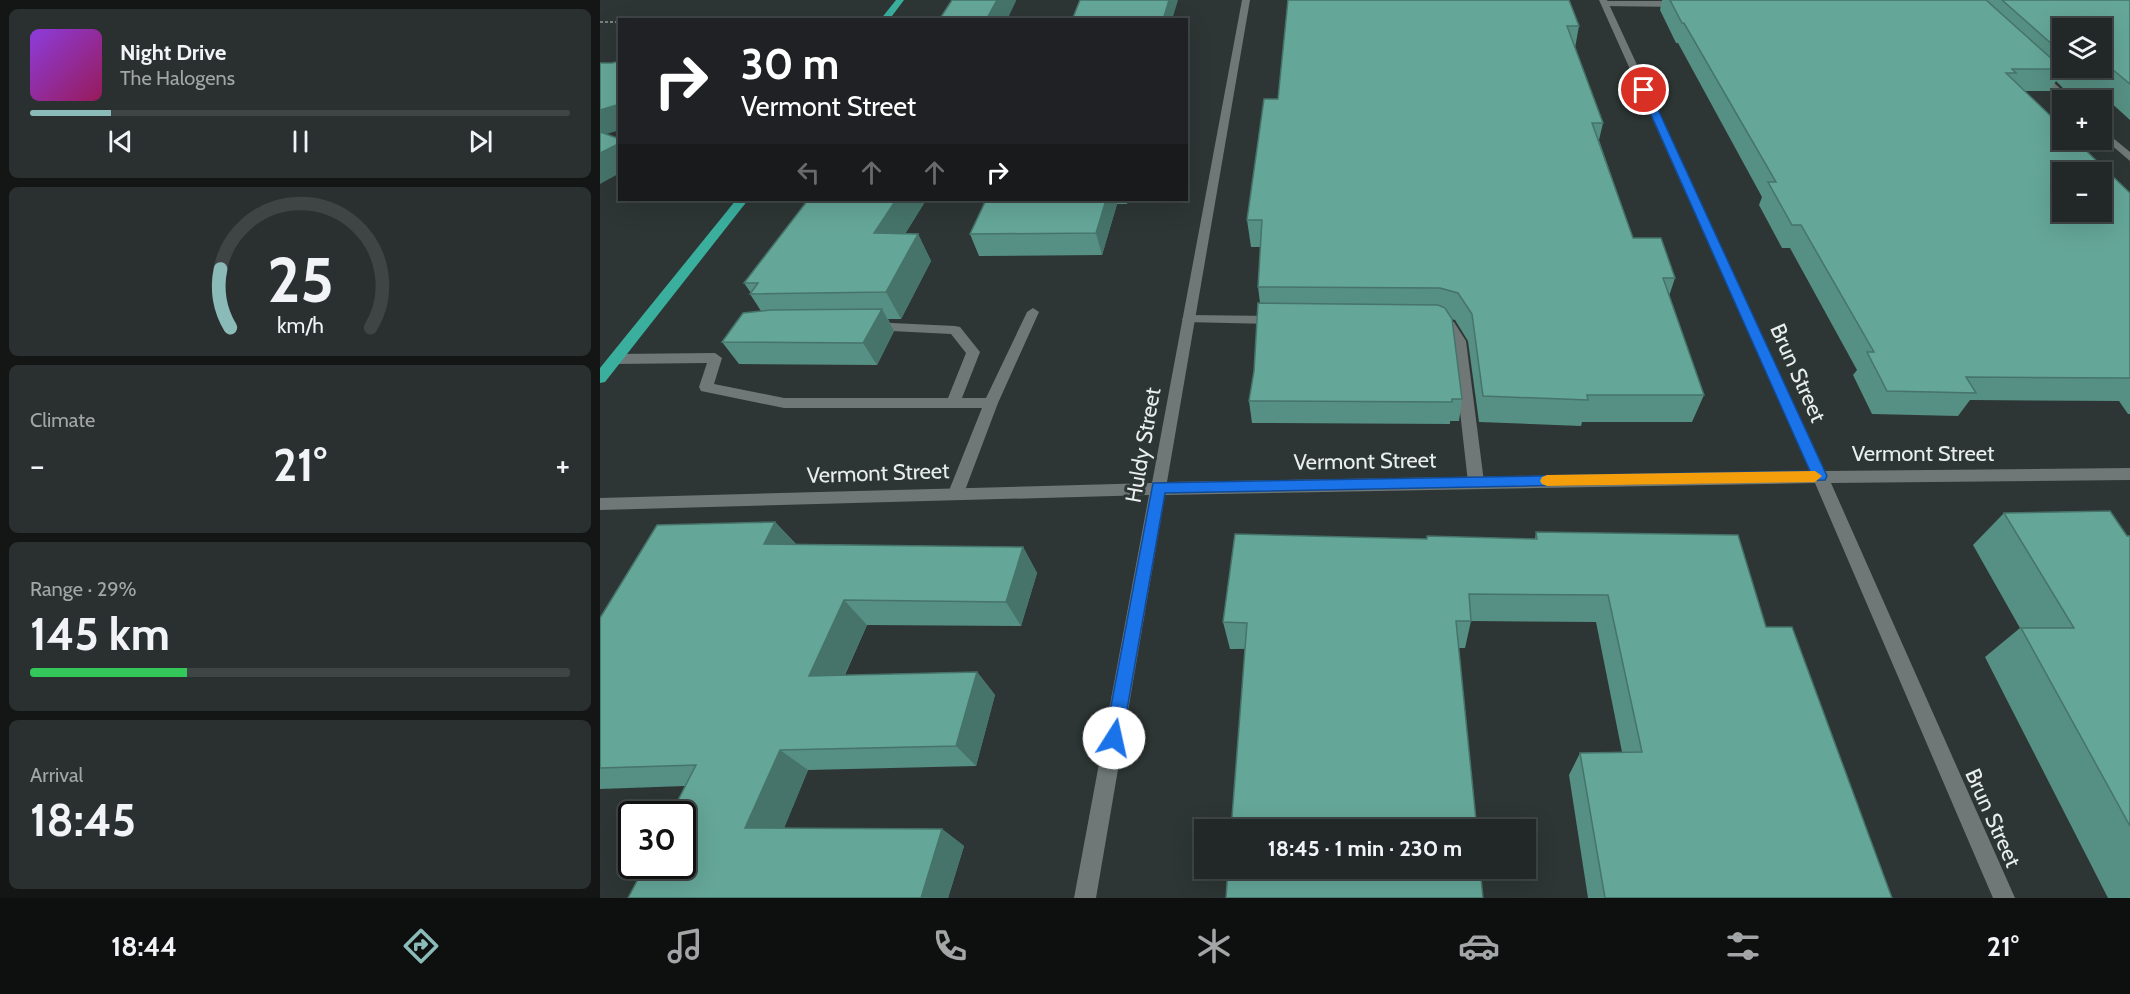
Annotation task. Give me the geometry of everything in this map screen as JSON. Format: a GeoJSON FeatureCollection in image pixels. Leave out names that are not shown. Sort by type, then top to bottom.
{"type":"FeatureCollection","features":[{"type":"Feature","properties":{"kind":"main road"},"geometry":{"type":"LineString","coordinates":[[886,18],[900,0]]}},
{"type":"Feature","properties":{"kind":"main road"},"geometry":{"type":"LineString","coordinates":[[600,378],[741,201]]}},
{"type":"Feature","properties":{"kind":"street","name":"Huldy Street"},"geometry":{"type":"LineString","coordinates":[[1085,898],[1246,0]]}},
{"type":"Feature","properties":{"kind":"street"},"geometry":{"type":"LineString","coordinates":[[1604,2],[1695,4]]}},
{"type":"Feature","properties":{"kind":"street","name":"Brun Street"},"geometry":{"type":"LineString","coordinates":[[1604,2],[1820,476],[2004,898]]}},
{"type":"Feature","properties":{"kind":"street"},"geometry":{"type":"LineString","coordinates":[[2035,70],[2057,90]]}},
{"type":"Feature","properties":{"kind":"street"},"geometry":{"type":"LineString","coordinates":[[2112,141],[2130,158]]}},
{"type":"Feature","properties":{"kind":"street"},"geometry":{"type":"LineString","coordinates":[[956,493],[992,403],[1034,312]]}},
{"type":"Feature","properties":{"kind":"street"},"geometry":{"type":"LineString","coordinates":[[1189,319],[1296,320]]}},
{"type":"Feature","properties":{"kind":"street"},"geometry":{"type":"LineString","coordinates":[[1427,321],[1438,321],[1449,326],[1459,341],[1476,482]]}},
{"type":"Feature","properties":{"kind":"street"},"geometry":{"type":"LineString","coordinates":[[854,326],[955,330],[973,352],[954,401]]}},
{"type":"Feature","properties":{"kind":"street"},"geometry":{"type":"LineString","coordinates":[[615,359],[718,355],[706,387],[784,403],[954,401],[992,403]]}},
{"type":"Feature","properties":{"kind":"street","name":"Vermont Street"},"geometry":{"type":"LineString","coordinates":[[600,504],[1158,487],[1820,476],[2130,474]]}},
{"type":"Feature","properties":{"kind":"path"},"geometry":{"type":"LineString","coordinates":[[600,22],[618,22]]}},
{"type":"Feature","properties":{"kind":"building"},"geometry":{"type":"Polygon","coordinates":[[[952,0],[997,0],[987,18],[940,18],[952,0]]]}},
{"type":"Feature","properties":{"kind":"building"},"geometry":{"type":"Polygon","coordinates":[[[1080,0],[1169,0],[1164,18],[1073,18],[1080,0]]]}},
{"type":"Feature","properties":{"kind":"building"},"geometry":{"type":"Polygon","coordinates":[[[1288,0],[1569,0],[1579,26],[1567,26],[1603,123],[1592,123],[1633,238],[1661,238],[1675,278],[1663,278],[1704,395],[1587,395],[1588,400],[1483,396],[1472,314],[1458,293],[1440,288],[1258,287],[1262,220],[1247,220],[1264,99],[1278,99],[1288,0]]]}},
{"type":"Feature","properties":{"kind":"building"},"geometry":{"type":"Polygon","coordinates":[[[1670,0],[1986,0],[2052,59],[2052,69],[2012,69],[2016,73],[2006,73],[2052,117],[2052,150],[2085,150],[2098,162],[2052,162],[2052,222],[2112,222],[2112,176],[2130,193],[2130,378],[1966,377],[1976,393],[1887,391],[1867,352],[1874,352],[1801,225],[1792,225],[1768,182],[1776,182],[1670,0]]]}},
{"type":"Feature","properties":{"kind":"building"},"geometry":{"type":"Polygon","coordinates":[[[2002,0],[2130,0],[2130,84],[2112,69],[2112,18],[2052,18],[2052,44],[2002,0]]]}},
{"type":"Feature","properties":{"kind":"building"},"geometry":{"type":"Polygon","coordinates":[[[618,62],[618,105],[600,110],[600,63],[618,62]]]}},
{"type":"Feature","properties":{"kind":"building"},"geometry":{"type":"Polygon","coordinates":[[[600,132],[618,138],[618,144],[600,153],[600,132]]]}},
{"type":"Feature","properties":{"kind":"building"},"geometry":{"type":"Polygon","coordinates":[[[807,201],[895,201],[874,233],[918,234],[886,292],[750,294],[758,283],[744,283],[807,201]]]}},
{"type":"Feature","properties":{"kind":"building"},"geometry":{"type":"Polygon","coordinates":[[[986,201],[1106,201],[1096,233],[970,234],[986,201]]]}},
{"type":"Feature","properties":{"kind":"building"},"geometry":{"type":"Polygon","coordinates":[[[1258,303],[1438,305],[1445,308],[1452,319],[1462,399],[1452,399],[1452,402],[1249,401],[1254,371],[1258,303]]]}},
{"type":"Feature","properties":{"kind":"building"},"geometry":{"type":"Polygon","coordinates":[[[882,309],[863,343],[722,342],[743,313],[771,310],[882,309]]]}},
{"type":"Feature","properties":{"kind":"building"},"geometry":{"type":"Polygon","coordinates":[[[2110,511],[2127,536],[2130,536],[2130,826],[2021,628],[2074,628],[2004,513],[2110,511]]]}},
{"type":"Feature","properties":{"kind":"building"},"geometry":{"type":"Polygon","coordinates":[[[775,522],[764,544],[1023,547],[1006,602],[844,600],[809,676],[977,672],[956,746],[780,750],[745,828],[942,829],[921,898],[628,898],[638,879],[696,879],[696,801],[678,801],[696,765],[600,768],[600,618],[657,525],[775,522]]]}},
{"type":"Feature","properties":{"kind":"building"},"geometry":{"type":"Polygon","coordinates":[[[1536,532],[1738,535],[1766,627],[1792,627],[1892,898],[1605,898],[1580,753],[1642,752],[1608,595],[1469,594],[1471,621],[1456,621],[1476,819],[1232,819],[1247,623],[1223,622],[1235,534],[1427,539],[1427,536],[1537,539],[1536,532]]]}},
{"type":"Feature","properties":{"kind":"building"},"geometry":{"type":"Polygon","coordinates":[[[1227,879],[1481,879],[1483,898],[1226,898],[1227,879]]]}},
{"type":"Feature","properties":{"kind":"slow traffic"},"geometry":{"type":"LineString","coordinates":[[1547,481],[1815,476]]}},
{"type":"Feature","properties":{"kind":"route"},"geometry":{"type":"LineString","coordinates":[[1114,738],[1158,487],[1820,476],[1644,90]]}}]}
